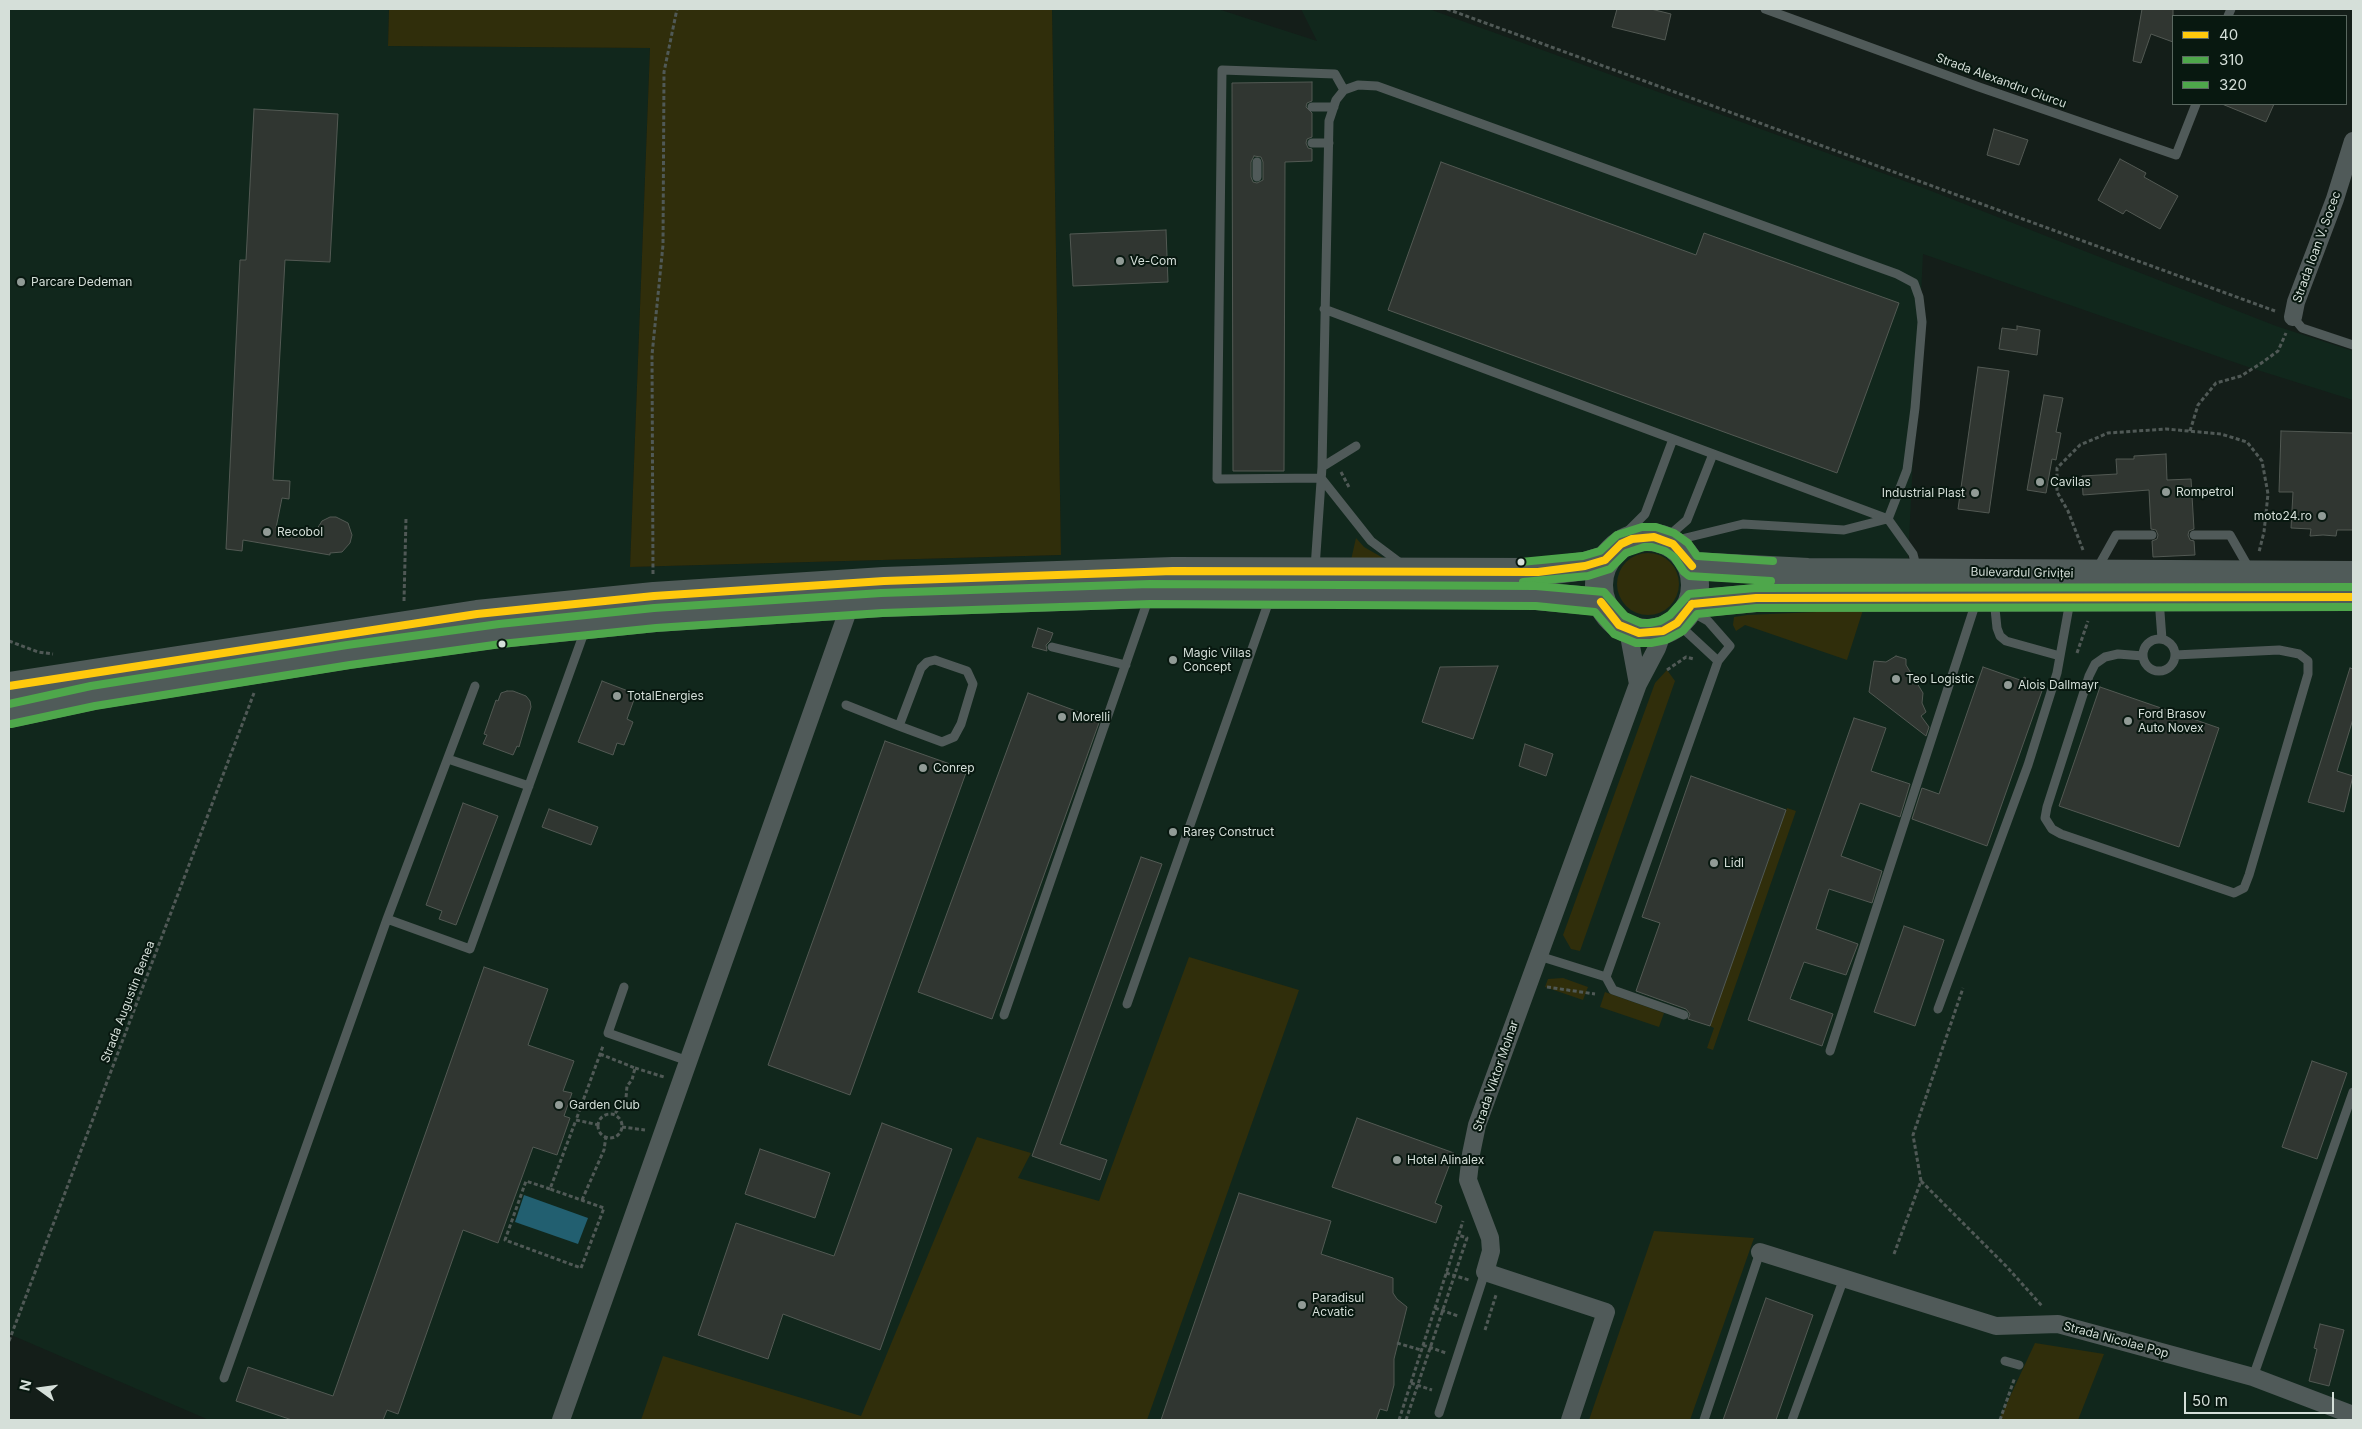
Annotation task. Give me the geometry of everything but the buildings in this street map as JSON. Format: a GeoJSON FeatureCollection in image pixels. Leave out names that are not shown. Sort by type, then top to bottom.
{"type":"FeatureCollection","features":[{"type":"Feature","properties":{"kind":"main road"},"geometry":{"type":"LineString","coordinates":[[1654,537],[1667,541],[1681,550],[1692,566],[1696,585],[1680,617],[1639,633],[1628,630],[1612,618],[1602,602],[1600,577],[1609,556],[1621,544],[1637,538],[1654,537]]}},
{"type":"Feature","properties":{"kind":"main road"},"geometry":{"type":"LineString","coordinates":[[9,686],[404,624],[477,614],[654,596],[884,580],[1174,571],[1538,572],[1585,566],[1609,556]]}},
{"type":"Feature","properties":{"kind":"main road","name":"Bulevardul Griviței"},"geometry":{"type":"LineString","coordinates":[[1692,566],[1758,571],[2353,575]]}},
{"type":"Feature","properties":{"kind":"main road"},"geometry":{"type":"LineString","coordinates":[[9,714],[93,696],[500,634],[586,624],[850,605],[1150,594],[1417,594],[1516,596],[1602,602]]}},
{"type":"Feature","properties":{"kind":"main road","name":"Bulevardul Griviței"},"geometry":{"type":"LineString","coordinates":[[1680,617],[1756,598],[2353,598]]}},
{"type":"Feature","properties":{"kind":"street","name":"Strada Ioan V. Socec"},"geometry":{"type":"LineString","coordinates":[[2293,317],[2296,302],[2335,199],[2353,141]]}},
{"type":"Feature","properties":{"kind":"street"},"geometry":{"type":"LineString","coordinates":[[561,1420],[850,605]]}},
{"type":"Feature","properties":{"kind":"street","name":"Strada Viktor Molnar"},"geometry":{"type":"LineString","coordinates":[[1493,1275],[1490,1238],[1468,1180],[1477,1125],[1546,958],[1638,684],[1657,648],[1680,617]]}},
{"type":"Feature","properties":{"kind":"street"},"geometry":{"type":"LineString","coordinates":[[1628,630],[1638,684]]}},
{"type":"Feature","properties":{"kind":"street","name":"Strada Nicolae Pop"},"geometry":{"type":"LineString","coordinates":[[1760,1252],[1996,1326],[2058,1324],[2253,1377],[2353,1414]]}},
{"type":"Feature","properties":{"kind":"street"},"geometry":{"type":"LineString","coordinates":[[1493,1275],[1606,1312],[1570,1420]]}},
{"type":"Feature","properties":{"kind":"lane","name":"Strada Alexandru Ciurcu"},"geometry":{"type":"LineString","coordinates":[[1766,9],[1979,87],[2176,155],[2196,105]]}},
{"type":"Feature","properties":{"kind":"lane"},"geometry":{"type":"LineString","coordinates":[[1344,90],[1335,74],[1222,70],[1217,479],[1258,475],[1321,478],[1371,541],[1411,571]]}},
{"type":"Feature","properties":{"kind":"lane"},"geometry":{"type":"LineString","coordinates":[[1315,570],[1322,467],[1329,121],[1334,107],[1344,90],[1358,85],[1378,86],[1897,274],[1914,283],[1919,297],[1922,322],[1915,408],[1907,470],[1888,519]]}},
{"type":"Feature","properties":{"kind":"lane"},"geometry":{"type":"LineString","coordinates":[[1312,107],[1334,107]]}},
{"type":"Feature","properties":{"kind":"lane"},"geometry":{"type":"LineString","coordinates":[[1312,143],[1329,143]]}},
{"type":"Feature","properties":{"kind":"lane"},"geometry":{"type":"LineString","coordinates":[[1257,162],[1257,177]]}},
{"type":"Feature","properties":{"kind":"lane"},"geometry":{"type":"LineString","coordinates":[[1324,309],[1888,519],[1913,554],[1918,572]]}},
{"type":"Feature","properties":{"kind":"lane","name":"Strada Ioan V. Socec"},"geometry":{"type":"LineString","coordinates":[[2293,317],[2302,328],[2353,345]]}},
{"type":"Feature","properties":{"kind":"lane"},"geometry":{"type":"LineString","coordinates":[[1609,556],[1626,533],[1645,514],[1673,439]]}},
{"type":"Feature","properties":{"kind":"lane"},"geometry":{"type":"LineString","coordinates":[[1322,467],[1356,446]]}},
{"type":"Feature","properties":{"kind":"lane"},"geometry":{"type":"LineString","coordinates":[[1667,541],[1686,520],[1713,454]]}},
{"type":"Feature","properties":{"kind":"lane"},"geometry":{"type":"LineString","coordinates":[[1667,541],[1742,524],[1844,530],[1888,519]]}},
{"type":"Feature","properties":{"kind":"lane"},"geometry":{"type":"LineString","coordinates":[[2095,574],[2116,535],[2152,535]]}},
{"type":"Feature","properties":{"kind":"lane"},"geometry":{"type":"LineString","coordinates":[[2194,535],[2230,536],[2253,574]]}},
{"type":"Feature","properties":{"kind":"lane"},"geometry":{"type":"LineString","coordinates":[[1004,1015],[1150,594]]}},
{"type":"Feature","properties":{"kind":"lane"},"geometry":{"type":"LineString","coordinates":[[1127,1004],[1270,595]]}},
{"type":"Feature","properties":{"kind":"lane"},"geometry":{"type":"LineString","coordinates":[[2158,598],[2162,639]]}},
{"type":"Feature","properties":{"kind":"lane"},"geometry":{"type":"LineString","coordinates":[[1985,599],[2000,636],[2006,641],[2060,656]]}},
{"type":"Feature","properties":{"kind":"lane"},"geometry":{"type":"LineString","coordinates":[[1830,1051],[1985,599]]}},
{"type":"Feature","properties":{"kind":"lane"},"geometry":{"type":"LineString","coordinates":[[1938,1009],[2028,764],[2057,673],[2071,599]]}},
{"type":"Feature","properties":{"kind":"lane"},"geometry":{"type":"LineString","coordinates":[[1606,978],[1717,664],[1730,646],[1708,621],[1680,617]]}},
{"type":"Feature","properties":{"kind":"lane"},"geometry":{"type":"LineString","coordinates":[[1680,617],[1717,664]]}},
{"type":"Feature","properties":{"kind":"lane"},"geometry":{"type":"LineString","coordinates":[[387,919],[470,949],[586,624]]}},
{"type":"Feature","properties":{"kind":"lane"},"geometry":{"type":"LineString","coordinates":[[2162,639],[2170,643],[2175,655],[2172,665],[2161,671],[2150,668],[2143,656],[2146,645],[2152,640],[2162,639]]}},
{"type":"Feature","properties":{"kind":"lane"},"geometry":{"type":"LineString","coordinates":[[1052,647],[1126,665]]}},
{"type":"Feature","properties":{"kind":"lane"},"geometry":{"type":"LineString","coordinates":[[2143,656],[2118,654],[2105,657],[2094,664],[2045,818],[2052,829],[2061,834],[2234,893],[2244,888],[2249,875],[2308,674],[2308,661],[2298,654],[2279,650],[2175,655]]}},
{"type":"Feature","properties":{"kind":"lane"},"geometry":{"type":"LineString","coordinates":[[846,705],[899,726],[942,742],[954,737],[961,724],[973,684],[967,672],[935,660],[927,662],[921,668],[899,726]]}},
{"type":"Feature","properties":{"kind":"lane"},"geometry":{"type":"LineString","coordinates":[[224,1378],[387,919],[475,686]]}},
{"type":"Feature","properties":{"kind":"lane"},"geometry":{"type":"LineString","coordinates":[[448,759],[529,786]]}},
{"type":"Feature","properties":{"kind":"lane"},"geometry":{"type":"LineString","coordinates":[[1546,958],[1606,978],[1613,990],[1684,1015]]}},
{"type":"Feature","properties":{"kind":"lane"},"geometry":{"type":"LineString","coordinates":[[624,987],[608,1033],[688,1061]]}},
{"type":"Feature","properties":{"kind":"lane"},"geometry":{"type":"LineString","coordinates":[[2253,1377],[2353,1092]]}},
{"type":"Feature","properties":{"kind":"lane"},"geometry":{"type":"LineString","coordinates":[[1704,1420],[1760,1252]]}},
{"type":"Feature","properties":{"kind":"lane"},"geometry":{"type":"LineString","coordinates":[[1438,1413],[1470,1320],[1493,1275]]}},
{"type":"Feature","properties":{"kind":"lane"},"geometry":{"type":"LineString","coordinates":[[1842,1304],[1846,1279]]}},
{"type":"Feature","properties":{"kind":"lane"},"geometry":{"type":"LineString","coordinates":[[1792,1420],[1846,1279]]}},
{"type":"Feature","properties":{"kind":"lane"},"geometry":{"type":"LineString","coordinates":[[2005,1361],[2019,1365]]}},
{"type":"Feature","properties":{"kind":"path"},"geometry":{"type":"LineString","coordinates":[[654,596],[652,355],[663,245],[664,72],[677,9]]}},
{"type":"Feature","properties":{"kind":"path"},"geometry":{"type":"LineString","coordinates":[[1446,9],[2293,317],[2278,350],[2241,376],[2216,383],[2198,405],[2190,431]]}},
{"type":"Feature","properties":{"kind":"path"},"geometry":{"type":"LineString","coordinates":[[2095,574],[2057,492],[2057,468],[2080,445],[2108,433],[2137,429],[2221,434],[2247,442],[2262,461],[2268,494],[2264,532],[2253,574]]}},
{"type":"Feature","properties":{"kind":"path"},"geometry":{"type":"LineString","coordinates":[[1336,460],[1353,495]]}},
{"type":"Feature","properties":{"kind":"path"},"geometry":{"type":"LineString","coordinates":[[404,624],[406,518]]}},
{"type":"Feature","properties":{"kind":"path"},"geometry":{"type":"LineString","coordinates":[[1662,673],[1686,657],[1717,664]]}},
{"type":"Feature","properties":{"kind":"path","name":"Strada Augustin Benea"},"geometry":{"type":"LineString","coordinates":[[9,1341],[263,669]]}},
{"type":"Feature","properties":{"kind":"path"},"geometry":{"type":"LineString","coordinates":[[1546,958],[1545,987],[1595,994]]}},
{"type":"Feature","properties":{"kind":"path"},"geometry":{"type":"LineString","coordinates":[[550,1189],[608,1033]]}},
{"type":"Feature","properties":{"kind":"path"},"geometry":{"type":"LineString","coordinates":[[600,1054],[664,1077],[662,1082]]}},
{"type":"Feature","properties":{"kind":"path"},"geometry":{"type":"LineString","coordinates":[[614,1115],[626,1098],[627,1086],[632,1080],[635,1068]]}},
{"type":"Feature","properties":{"kind":"path"},"geometry":{"type":"LineString","coordinates":[[614,1115],[621,1121],[622,1127],[614,1137],[606,1136],[600,1132],[599,1125],[605,1116],[614,1115]]}},
{"type":"Feature","properties":{"kind":"path"},"geometry":{"type":"LineString","coordinates":[[576,1120],[599,1125]]}},
{"type":"Feature","properties":{"kind":"path"},"geometry":{"type":"LineString","coordinates":[[622,1127],[645,1131],[648,1123]]}},
{"type":"Feature","properties":{"kind":"path"},"geometry":{"type":"LineString","coordinates":[[582,1200],[604,1150],[606,1136]]}},
{"type":"Feature","properties":{"kind":"path"},"geometry":{"type":"LineString","coordinates":[[526,1181],[550,1189],[604,1208],[581,1268],[505,1240],[526,1181]]}},
{"type":"Feature","properties":{"kind":"path"},"geometry":{"type":"LineString","coordinates":[[1894,1254],[1921,1181],[2007,1267],[2058,1324]]}},
{"type":"Feature","properties":{"kind":"path"},"geometry":{"type":"LineString","coordinates":[[1458,1235],[1467,1238],[1405,1420],[1399,1420],[1472,1191]]}},
{"type":"Feature","properties":{"kind":"path"},"geometry":{"type":"LineString","coordinates":[[1485,1330],[1493,1275]]}},
{"type":"Feature","properties":{"kind":"path"},"geometry":{"type":"LineString","coordinates":[[1435,1308],[1470,1320]]}},
{"type":"Feature","properties":{"kind":"path"},"geometry":{"type":"LineString","coordinates":[[1397,1343],[1421,1350]]}},
{"type":"Feature","properties":{"kind":"path"},"geometry":{"type":"LineString","coordinates":[[1423,1345],[1457,1357]]}},
{"type":"Feature","properties":{"kind":"path"},"geometry":{"type":"LineString","coordinates":[[1411,1383],[1445,1394]]}},
{"type":"Feature","properties":{"kind":"shaded area"},"geometry":{"type":"Polygon","coordinates":[[[9,9],[389,9],[388,46],[650,48],[630,567],[1061,555],[1052,9],[1218,9],[1317,41],[1301,9],[1429,9],[1921,187],[2276,326],[2353,351],[2353,400],[2251,368],[1923,254],[1908,561],[2353,571],[2353,1420],[209,1420],[9,1334],[9,9]]]}},
{"type":"Feature","properties":{"kind":"shaded area"},"geometry":{"type":"Polygon","coordinates":[[[389,9],[1052,9],[1061,555],[630,567],[650,48],[388,46],[389,9]]]}},
{"type":"Feature","properties":{"kind":"shaded area"},"geometry":{"type":"Polygon","coordinates":[[[1356,538],[1364,547],[1385,559],[1351,560],[1356,538]]]}},
{"type":"Feature","properties":{"kind":"shaded area"},"geometry":{"type":"Polygon","coordinates":[[[1648,553],[1660,556],[1670,562],[1676,572],[1679,584],[1676,596],[1670,606],[1660,612],[1648,615],[1636,612],[1626,606],[1620,596],[1617,584],[1620,572],[1626,562],[1636,556],[1648,553]]]}},
{"type":"Feature","properties":{"kind":"shaded area"},"geometry":{"type":"Polygon","coordinates":[[[1863,610],[1847,660],[1745,625],[1736,631],[1733,625],[1734,617],[1747,615],[1863,610]]]}},
{"type":"Feature","properties":{"kind":"shaded area"},"geometry":{"type":"Polygon","coordinates":[[[1667,670],[1675,681],[1580,951],[1571,949],[1563,935],[1655,683],[1667,670]]]}},
{"type":"Feature","properties":{"kind":"shaded area"},"geometry":{"type":"Polygon","coordinates":[[[1787,808],[1796,811],[1713,1050],[1707,1048],[1714,1028],[1710,1026],[1787,808]]]}},
{"type":"Feature","properties":{"kind":"shaded area"},"geometry":{"type":"Polygon","coordinates":[[[1189,957],[1299,990],[1147,1420],[641,1420],[663,1356],[861,1416],[977,1137],[1031,1153],[1018,1178],[1099,1201],[1189,957]]]}},
{"type":"Feature","properties":{"kind":"shaded area"},"geometry":{"type":"Polygon","coordinates":[[[1563,978],[1588,987],[1583,1000],[1545,987],[1548,979],[1563,978]]]}},
{"type":"Feature","properties":{"kind":"shaded area"},"geometry":{"type":"Polygon","coordinates":[[[1605,992],[1664,1013],[1659,1027],[1600,1007],[1605,992]]]}},
{"type":"Feature","properties":{"kind":"shaded area"},"geometry":{"type":"Polygon","coordinates":[[[1654,1231],[1754,1238],[1690,1420],[1589,1420],[1654,1231]]]}},
{"type":"Feature","properties":{"kind":"shaded area"},"geometry":{"type":"Polygon","coordinates":[[[2035,1343],[2104,1354],[2078,1420],[1999,1420],[2035,1343]]]}},
{"type":"Feature","properties":{"kind":"water"},"geometry":{"type":"Polygon","coordinates":[[[524,1195],[588,1218],[578,1244],[515,1222],[524,1195]]]}},
{"type":"Feature","properties":{"kind":"transit line","name":"320"},"geometry":{"type":"LineString","coordinates":[[1521,562],[1583,556],[1600,551],[1617,535],[1642,527],[1656,527],[1674,533],[1688,543],[1697,556],[1773,561]]}},
{"type":"Feature","properties":{"kind":"transit line","name":"40"},"geometry":{"type":"LineString","coordinates":[[1605,560],[1621,544],[1632,539],[1654,537],[1673,544],[1692,566]]}},
{"type":"Feature","properties":{"kind":"transit line","name":"310"},"geometry":{"type":"LineString","coordinates":[[1523,582],[1588,576],[1610,569],[1626,553],[1644,547],[1665,551],[1674,557],[1689,576],[1771,581]]}},
{"type":"Feature","properties":{"kind":"transit line","name":"40"},"geometry":{"type":"LineString","coordinates":[[9,686],[477,614],[654,596],[884,581],[1173,571],[1538,572],[1585,566],[1605,560]]}},
{"type":"Feature","properties":{"kind":"transit line","name":"320"},"geometry":{"type":"LineString","coordinates":[[9,704],[91,686],[347,645],[499,624],[654,608],[881,593],[1150,584],[1536,586],[1604,592],[1625,616],[1641,623],[1650,623],[1660,621],[1670,615],[1689,594],[1755,588],[2353,587]]}},
{"type":"Feature","properties":{"kind":"transit line","name":"40"},"geometry":{"type":"LineString","coordinates":[[1692,604],[1756,598],[2353,597]]}},
{"type":"Feature","properties":{"kind":"transit line","name":"40"},"geometry":{"type":"LineString","coordinates":[[1601,602],[1619,625],[1639,633],[1663,631],[1677,623],[1692,604]]}},
{"type":"Feature","properties":{"kind":"transit line","name":"310"},"geometry":{"type":"LineString","coordinates":[[11,724],[95,706],[350,665],[501,644],[656,628],[882,613],[1150,604],[1536,606],[1595,612],[1614,634],[1636,643],[1651,643],[1666,640],[1683,631],[1697,614],[1756,608],[2353,607]]}},
{"type":"Feature","properties":{"kind":"place","name":"Ve-Com"},"geometry":{"type":"Point","coordinates":[1120,261]}},
{"type":"Feature","properties":{"kind":"place","name":"Parcare Dedeman"},"geometry":{"type":"Point","coordinates":[21,282]}},
{"type":"Feature","properties":{"kind":"place","name":"Cavilas"},"geometry":{"type":"Point","coordinates":[2040,482]}},
{"type":"Feature","properties":{"kind":"place","name":"Rompetrol"},"geometry":{"type":"Point","coordinates":[2166,492]}},
{"type":"Feature","properties":{"kind":"place","name":"Industrial Plast"},"geometry":{"type":"Point","coordinates":[1975,493]}},
{"type":"Feature","properties":{"kind":"place","name":"moto24.ro"},"geometry":{"type":"Point","coordinates":[2322,516]}},
{"type":"Feature","properties":{"kind":"place","name":"Recobol"},"geometry":{"type":"Point","coordinates":[267,532]}},
{"type":"Feature","properties":{"kind":"place","name":"Magic Villas Concept"},"geometry":{"type":"Point","coordinates":[1173,660]}},
{"type":"Feature","properties":{"kind":"place","name":"Teo Logistic"},"geometry":{"type":"Point","coordinates":[1896,679]}},
{"type":"Feature","properties":{"kind":"place","name":"Alois Dallmayr"},"geometry":{"type":"Point","coordinates":[2008,685]}},
{"type":"Feature","properties":{"kind":"place","name":"TotalEnergies"},"geometry":{"type":"Point","coordinates":[617,696]}},
{"type":"Feature","properties":{"kind":"place","name":"Morelli"},"geometry":{"type":"Point","coordinates":[1062,717]}},
{"type":"Feature","properties":{"kind":"place","name":"Ford Brasov Auto Novex"},"geometry":{"type":"Point","coordinates":[2128,721]}},
{"type":"Feature","properties":{"kind":"place","name":"Conrep"},"geometry":{"type":"Point","coordinates":[923,768]}},
{"type":"Feature","properties":{"kind":"place","name":"Rareș Construct"},"geometry":{"type":"Point","coordinates":[1173,832]}},
{"type":"Feature","properties":{"kind":"place","name":"Lidl"},"geometry":{"type":"Point","coordinates":[1714,863]}},
{"type":"Feature","properties":{"kind":"place","name":"Garden Club"},"geometry":{"type":"Point","coordinates":[559,1105]}},
{"type":"Feature","properties":{"kind":"place","name":"Hotel Alinalex"},"geometry":{"type":"Point","coordinates":[1397,1160]}},
{"type":"Feature","properties":{"kind":"place","name":"Paradisul Acvatic"},"geometry":{"type":"Point","coordinates":[1302,1305]}}]}
